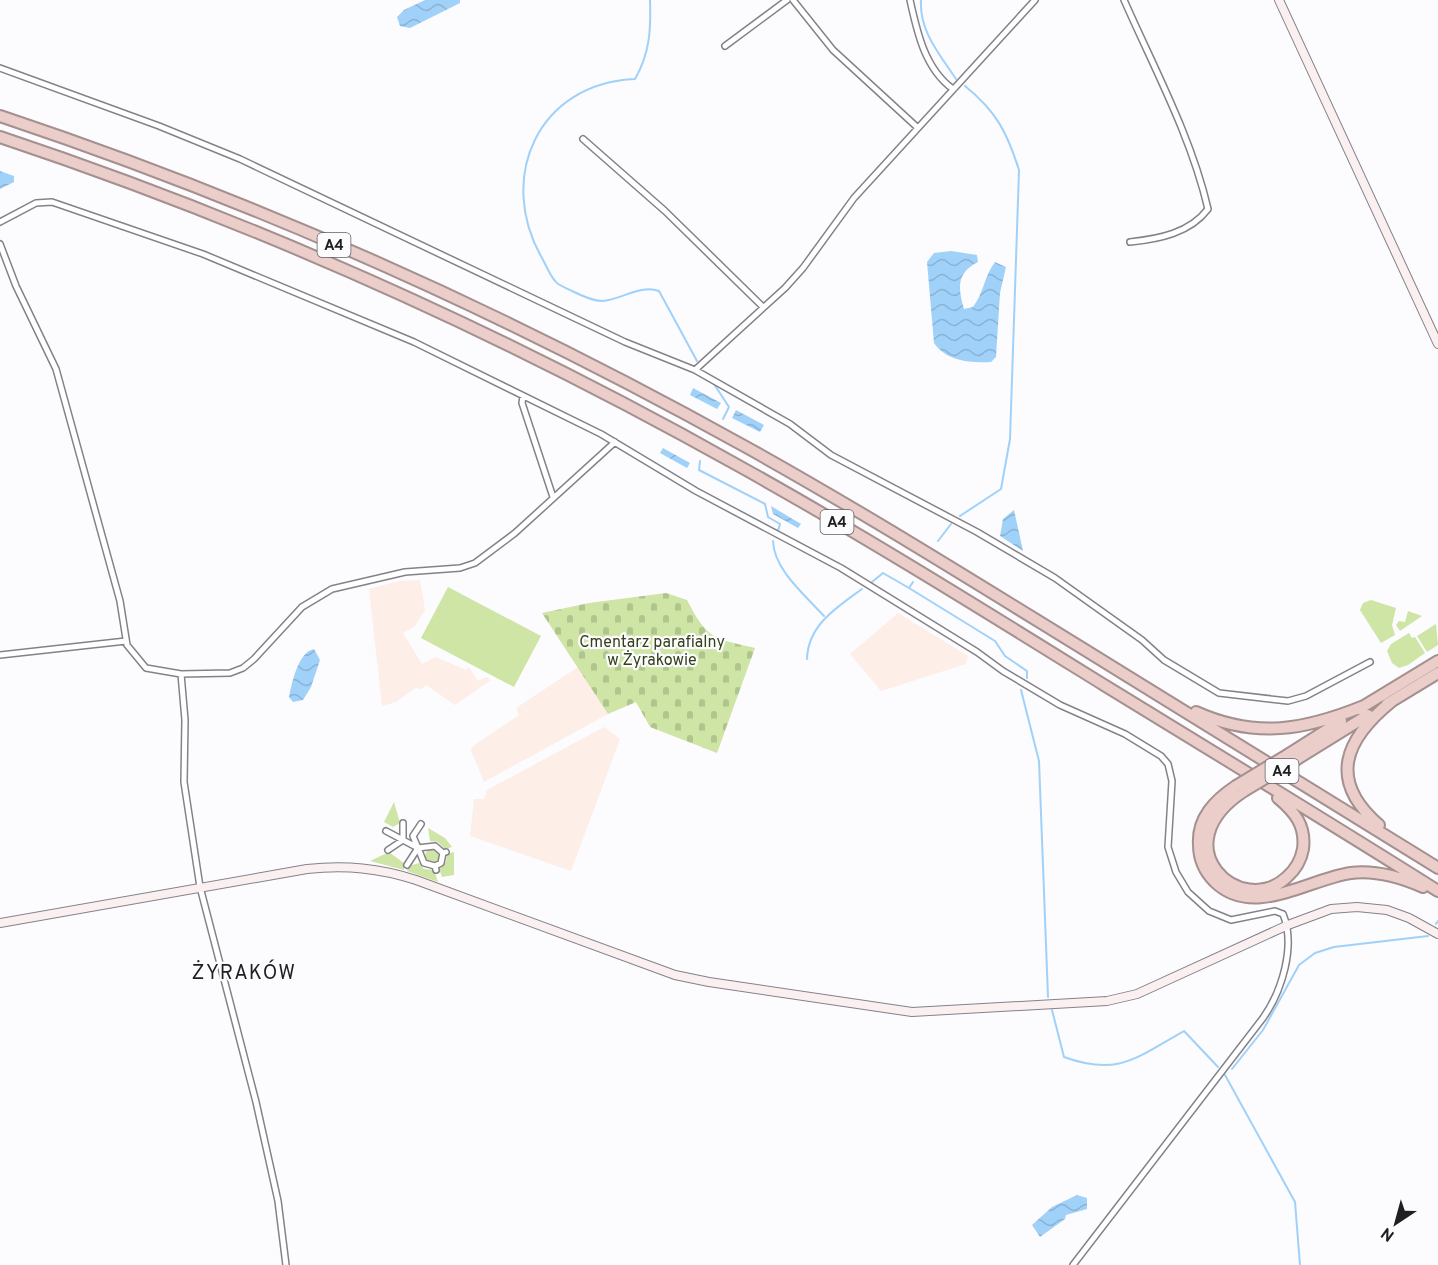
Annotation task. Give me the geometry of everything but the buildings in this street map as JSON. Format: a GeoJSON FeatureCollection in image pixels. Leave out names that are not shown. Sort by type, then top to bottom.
{"type":"FeatureCollection","features":[{"type":"Feature","properties":{"kind":"highway","name":"A4"},"geometry":{"type":"LineString","coordinates":[[0,116],[140,166],[307,233],[528,334],[660,402],[747,448],[890,530],[1438,868]]}},
{"type":"Feature","properties":{"kind":"highway","name":"A4"},"geometry":{"type":"LineString","coordinates":[[0,136],[153,192],[332,266],[496,341],[737,464],[861,536],[1438,892]]}},
{"type":"Feature","properties":{"kind":"highway"},"geometry":{"type":"LineString","coordinates":[[1293,756],[1364,706],[1438,661]]}},
{"type":"Feature","properties":{"kind":"highway"},"geometry":{"type":"LineString","coordinates":[[1438,674],[1293,756],[1211,807],[1204,819],[1198,838],[1201,860],[1207,872],[1229,892],[1241,896],[1261,898],[1342,875],[1368,873],[1403,879],[1438,892]]}},
{"type":"Feature","properties":{"kind":"highway"},"geometry":{"type":"LineString","coordinates":[[1157,694],[1218,721],[1258,729],[1313,725],[1364,706]]}},
{"type":"Feature","properties":{"kind":"highway"},"geometry":{"type":"LineString","coordinates":[[1392,701],[1371,719],[1356,737],[1350,752],[1348,773],[1360,806],[1407,849]]}},
{"type":"Feature","properties":{"kind":"highway"},"geometry":{"type":"LineString","coordinates":[[1240,789],[1211,822],[1207,841],[1209,856],[1215,869],[1229,882],[1250,890],[1270,888],[1285,879],[1298,863],[1303,852],[1302,830],[1298,818],[1287,805],[1246,772]]}},
{"type":"Feature","properties":{"kind":"street"},"geometry":{"type":"LineString","coordinates":[[724,46],[787,0]]}},
{"type":"Feature","properties":{"kind":"street"},"geometry":{"type":"LineString","coordinates":[[793,0],[833,50],[918,128]]}},
{"type":"Feature","properties":{"kind":"street"},"geometry":{"type":"LineString","coordinates":[[910,0],[921,46],[944,83],[953,89]]}},
{"type":"Feature","properties":{"kind":"street"},"geometry":{"type":"LineString","coordinates":[[694,370],[803,268],[854,198],[1035,0]]}},
{"type":"Feature","properties":{"kind":"street"},"geometry":{"type":"LineString","coordinates":[[1124,0],[1186,141],[1201,181],[1208,209],[1199,221],[1182,230],[1151,240],[1130,242]]}},
{"type":"Feature","properties":{"kind":"street"},"geometry":{"type":"LineString","coordinates":[[1279,0],[1438,344]]}},
{"type":"Feature","properties":{"kind":"street"},"geometry":{"type":"LineString","coordinates":[[0,68],[159,126],[240,159],[625,342],[694,370],[790,424],[831,455],[977,532],[1056,578],[1142,640],[1164,660],[1219,693],[1276,700],[1299,699],[1370,662]]}},
{"type":"Feature","properties":{"kind":"street"},"geometry":{"type":"LineString","coordinates":[[583,139],[665,211],[763,307]]}},
{"type":"Feature","properties":{"kind":"street"},"geometry":{"type":"LineString","coordinates":[[0,222],[36,203],[52,202],[203,254],[414,342],[615,442],[696,491],[841,568],[1060,705],[1125,734],[1161,756],[1168,764],[1172,781],[1168,847],[1176,872],[1188,892],[1209,911],[1223,918],[1238,920],[1275,910],[1283,914],[1288,925],[1285,964],[1274,1003],[1073,1265]]}},
{"type":"Feature","properties":{"kind":"street"},"geometry":{"type":"LineString","coordinates":[[0,243],[16,286],[56,369],[120,601],[126,641],[146,668],[181,674],[230,673],[243,668],[302,607],[332,589],[405,572],[460,568],[475,563],[515,532],[615,442]]}},
{"type":"Feature","properties":{"kind":"street"},"geometry":{"type":"LineString","coordinates":[[523,396],[522,403],[553,497]]}},
{"type":"Feature","properties":{"kind":"street"},"geometry":{"type":"LineString","coordinates":[[0,655],[126,641]]}},
{"type":"Feature","properties":{"kind":"street"},"geometry":{"type":"LineString","coordinates":[[181,674],[185,732],[184,782],[200,887],[256,1102],[278,1201],[286,1265]]}},
{"type":"Feature","properties":{"kind":"street"},"geometry":{"type":"LineString","coordinates":[[403,823],[403,840]]}},
{"type":"Feature","properties":{"kind":"street"},"geometry":{"type":"LineString","coordinates":[[386,831],[418,848],[432,845],[439,847],[444,853],[441,863],[436,868],[424,863],[418,848],[413,836],[421,824]]}},
{"type":"Feature","properties":{"kind":"street"},"geometry":{"type":"LineString","coordinates":[[388,850],[403,840]]}},
{"type":"Feature","properties":{"kind":"street"},"geometry":{"type":"LineString","coordinates":[[407,865],[418,848]]}},
{"type":"Feature","properties":{"kind":"street"},"geometry":{"type":"LineString","coordinates":[[0,923],[307,869],[366,867],[416,880],[675,975],[912,1012],[1107,1001],[1137,994],[1323,911],[1363,907],[1398,914],[1438,934]]}},
{"type":"Feature","properties":{"kind":"shaded area"},"geometry":{"type":"Polygon","coordinates":[[[420,580],[425,610],[415,626],[403,633],[422,664],[436,657],[466,670],[469,667],[478,681],[486,677],[491,680],[455,705],[426,685],[421,689],[415,688],[396,702],[382,706],[369,589],[399,581],[420,580]]]}},
{"type":"Feature","properties":{"kind":"shaded area"},"geometry":{"type":"Polygon","coordinates":[[[898,613],[968,656],[966,664],[881,691],[850,654],[898,613]]]}},
{"type":"Feature","properties":{"kind":"shaded area"},"geometry":{"type":"Polygon","coordinates":[[[578,667],[608,714],[484,782],[471,750],[473,746],[519,715],[516,708],[578,667]]]}},
{"type":"Feature","properties":{"kind":"shaded area"},"geometry":{"type":"Polygon","coordinates":[[[604,727],[620,739],[571,871],[470,836],[474,799],[484,799],[487,790],[604,727]]]}},
{"type":"Feature","properties":{"kind":"green space"},"geometry":{"type":"Polygon","coordinates":[[[448,587],[541,636],[514,687],[421,638],[448,587]]]}},
{"type":"Feature","properties":{"kind":"green space","name":"Cmentarz parafialny w Żyrakowie"},"geometry":{"type":"Polygon","coordinates":[[[666,593],[687,600],[701,623],[713,635],[755,648],[717,753],[650,727],[636,702],[608,714],[542,613],[589,603],[666,593]]]}},
{"type":"Feature","properties":{"kind":"green space"},"geometry":{"type":"Polygon","coordinates":[[[1371,600],[1396,608],[1392,625],[1395,635],[1381,643],[1360,610],[1363,603],[1371,600]]]}},
{"type":"Feature","properties":{"kind":"green space"},"geometry":{"type":"Polygon","coordinates":[[[1408,611],[1422,616],[1400,631],[1396,625],[1399,621],[1405,622],[1408,611]]]}},
{"type":"Feature","properties":{"kind":"green space"},"geometry":{"type":"Polygon","coordinates":[[[1436,624],[1438,645],[1427,652],[1417,636],[1436,624]]]}},
{"type":"Feature","properties":{"kind":"green space"},"geometry":{"type":"Polygon","coordinates":[[[1409,633],[1412,638],[1415,637],[1425,653],[1408,665],[1399,668],[1392,663],[1387,651],[1391,644],[1409,633]]]}},
{"type":"Feature","properties":{"kind":"green space"},"geometry":{"type":"Polygon","coordinates":[[[394,802],[400,823],[393,827],[384,822],[394,802]]]}},
{"type":"Feature","properties":{"kind":"green space"},"geometry":{"type":"Polygon","coordinates":[[[428,828],[445,838],[452,847],[445,849],[438,842],[430,841],[428,828]]]}},
{"type":"Feature","properties":{"kind":"green space"},"geometry":{"type":"Polygon","coordinates":[[[429,849],[435,849],[439,856],[435,863],[429,863],[425,859],[425,853],[429,849]]]}},
{"type":"Feature","properties":{"kind":"green space"},"geometry":{"type":"Polygon","coordinates":[[[389,852],[405,864],[404,870],[370,861],[389,852]]]}},
{"type":"Feature","properties":{"kind":"green space"},"geometry":{"type":"Polygon","coordinates":[[[454,852],[454,875],[442,877],[439,869],[446,862],[447,854],[454,852]]]}},
{"type":"Feature","properties":{"kind":"green space"},"geometry":{"type":"Polygon","coordinates":[[[419,863],[424,869],[434,870],[438,882],[407,871],[409,866],[419,863]]]}},
{"type":"Feature","properties":{"kind":"water"},"geometry":{"type":"Polygon","coordinates":[[[425,0],[460,0],[460,3],[410,28],[400,26],[397,17],[404,10],[425,0]]]}},
{"type":"Feature","properties":{"kind":"water"},"geometry":{"type":"Polygon","coordinates":[[[0,171],[14,176],[14,182],[0,189],[0,171]]]}},
{"type":"Feature","properties":{"kind":"water"},"geometry":{"type":"Polygon","coordinates":[[[951,251],[977,255],[978,262],[966,271],[960,282],[964,309],[973,307],[977,302],[988,273],[995,262],[1006,267],[1000,293],[996,357],[991,362],[959,360],[945,354],[934,343],[927,262],[934,253],[951,251]]]}},
{"type":"Feature","properties":{"kind":"water"},"geometry":{"type":"Polygon","coordinates":[[[693,388],[721,403],[717,409],[690,395],[693,388]]]}},
{"type":"Feature","properties":{"kind":"water"},"geometry":{"type":"Polygon","coordinates":[[[736,410],[764,425],[760,432],[732,418],[736,410]]]}},
{"type":"Feature","properties":{"kind":"water"},"geometry":{"type":"Polygon","coordinates":[[[663,448],[690,463],[687,468],[660,453],[663,448]]]}},
{"type":"Feature","properties":{"kind":"water"},"geometry":{"type":"Polygon","coordinates":[[[771,506],[801,524],[798,528],[773,514],[771,506]]]}},
{"type":"Feature","properties":{"kind":"water"},"geometry":{"type":"Polygon","coordinates":[[[1014,510],[1023,551],[1000,536],[1003,519],[1014,510]]]}},
{"type":"Feature","properties":{"kind":"water"},"geometry":{"type":"Polygon","coordinates":[[[314,649],[320,660],[311,687],[303,700],[293,702],[289,697],[297,669],[308,651],[314,649]]]}},
{"type":"Feature","properties":{"kind":"water"},"geometry":{"type":"Polygon","coordinates":[[[1077,1195],[1087,1198],[1087,1209],[1066,1215],[1065,1219],[1040,1237],[1032,1225],[1052,1207],[1077,1195]]]}},
{"type":"Feature","properties":{"kind":"waterway"},"geometry":{"type":"LineString","coordinates":[[650,0],[648,41],[644,60],[635,79],[601,85],[573,97],[551,116],[535,140],[526,167],[523,197],[529,228],[548,270],[557,283],[587,298],[602,301],[645,289],[659,291],[697,361]]}},
{"type":"Feature","properties":{"kind":"waterway"},"geometry":{"type":"LineString","coordinates":[[921,0],[923,22],[927,32],[937,52],[956,79]]}},
{"type":"Feature","properties":{"kind":"waterway"},"geometry":{"type":"LineString","coordinates":[[960,516],[1001,489],[1010,439],[1019,170],[1010,144],[999,123],[985,104],[965,86]]}},
{"type":"Feature","properties":{"kind":"waterway"},"geometry":{"type":"LineString","coordinates":[[714,384],[729,407],[723,419]]}},
{"type":"Feature","properties":{"kind":"waterway"},"geometry":{"type":"LineString","coordinates":[[700,461],[699,470],[765,504],[768,517],[780,524],[778,531]]}},
{"type":"Feature","properties":{"kind":"waterway"},"geometry":{"type":"LineString","coordinates":[[938,541],[951,524]]}},
{"type":"Feature","properties":{"kind":"waterway"},"geometry":{"type":"LineString","coordinates":[[773,541],[775,552],[785,572],[824,616]]}},
{"type":"Feature","properties":{"kind":"waterway"},"geometry":{"type":"LineString","coordinates":[[872,582],[883,573],[909,588],[913,582]]}},
{"type":"Feature","properties":{"kind":"waterway"},"geometry":{"type":"LineString","coordinates":[[909,588],[995,641],[1005,656],[1027,671],[1027,678]]}},
{"type":"Feature","properties":{"kind":"waterway"},"geometry":{"type":"LineString","coordinates":[[807,659],[812,636],[825,618],[862,589]]}},
{"type":"Feature","properties":{"kind":"waterway"},"geometry":{"type":"LineString","coordinates":[[1021,690],[1039,761],[1048,997]]}},
{"type":"Feature","properties":{"kind":"waterway"},"geometry":{"type":"LineString","coordinates":[[1232,1069],[1263,1030],[1299,965],[1315,953],[1334,947],[1428,936]]}},
{"type":"Feature","properties":{"kind":"waterway"},"geometry":{"type":"LineString","coordinates":[[1052,1010],[1064,1057],[1083,1063],[1114,1064],[1140,1056],[1184,1031],[1218,1067]]}},
{"type":"Feature","properties":{"kind":"waterway"},"geometry":{"type":"LineString","coordinates":[[1225,1075],[1295,1202],[1300,1265]]}},
{"type":"Feature","properties":{"kind":"district","name":"ŻYRAKÓW"},"geometry":{"type":"Point","coordinates":[244,972]}}]}
